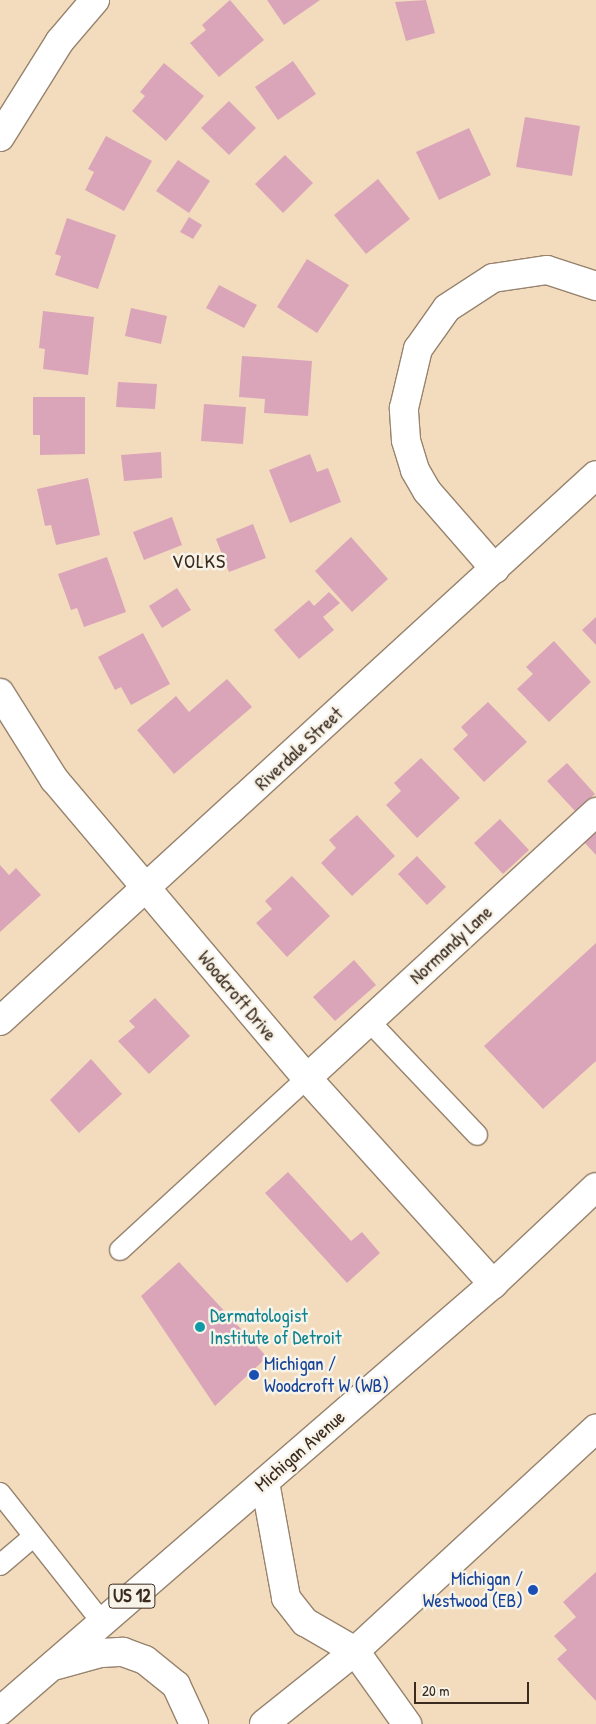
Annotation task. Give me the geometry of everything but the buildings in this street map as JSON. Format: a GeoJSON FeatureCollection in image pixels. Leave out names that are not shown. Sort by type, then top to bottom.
{"type":"FeatureCollection","features":[{"type":"Feature","properties":{"kind":"street"},"geometry":{"type":"LineString","coordinates":[[0,136],[55,49],[95,0]]}},
{"type":"Feature","properties":{"kind":"street"},"geometry":{"type":"LineString","coordinates":[[494,569],[427,492],[415,470],[406,440],[404,408],[418,349],[447,308],[493,278],[547,270],[596,286]]}},
{"type":"Feature","properties":{"kind":"street","name":"Riverdale Street"},"geometry":{"type":"LineString","coordinates":[[0,1021],[596,475]]}},
{"type":"Feature","properties":{"kind":"street","name":"Woodcroft Drive"},"geometry":{"type":"LineString","coordinates":[[0,693],[54,780],[307,1078],[493,1284]]}},
{"type":"Feature","properties":{"kind":"street","name":"Normandy Lane"},"geometry":{"type":"LineString","coordinates":[[307,1078],[596,812]]}},
{"type":"Feature","properties":{"kind":"street","name":"Michigan Avenue"},"geometry":{"type":"LineString","coordinates":[[0,1710],[493,1284],[596,1187]]}},
{"type":"Feature","properties":{"kind":"street"},"geometry":{"type":"LineString","coordinates":[[269,1722],[355,1651],[596,1429]]}},
{"type":"Feature","properties":{"kind":"street"},"geometry":{"type":"LineString","coordinates":[[265,1482],[286,1598],[305,1622],[355,1651],[407,1724]]}},
{"type":"Feature","properties":{"kind":"street"},"geometry":{"type":"LineString","coordinates":[[50,1667],[101,1653],[123,1652],[145,1660],[176,1685],[194,1724]]}},
{"type":"Feature","properties":{"kind":"lane"},"geometry":{"type":"LineString","coordinates":[[369,1020],[477,1135]]}},
{"type":"Feature","properties":{"kind":"lane"},"geometry":{"type":"LineString","coordinates":[[120,1250],[307,1078]]}},
{"type":"Feature","properties":{"kind":"lane"},"geometry":{"type":"LineString","coordinates":[[0,1493],[33,1538],[102,1622]]}},
{"type":"Feature","properties":{"kind":"lane"},"geometry":{"type":"LineString","coordinates":[[0,1565],[33,1538]]}},
{"type":"Feature","properties":{"kind":"place","name":"Dermatologist Institute of Detroit"},"geometry":{"type":"Point","coordinates":[200,1327]}},
{"type":"Feature","properties":{"kind":"place","name":"Michigan / Woodcroft W (WB)"},"geometry":{"type":"Point","coordinates":[254,1375]}},
{"type":"Feature","properties":{"kind":"place","name":"Michigan / Westwood (EB)"},"geometry":{"type":"Point","coordinates":[533,1590]}},
{"type":"Feature","properties":{"kind":"district","name":"VOLKS"},"geometry":{"type":"Point","coordinates":[199,560]}}]}
